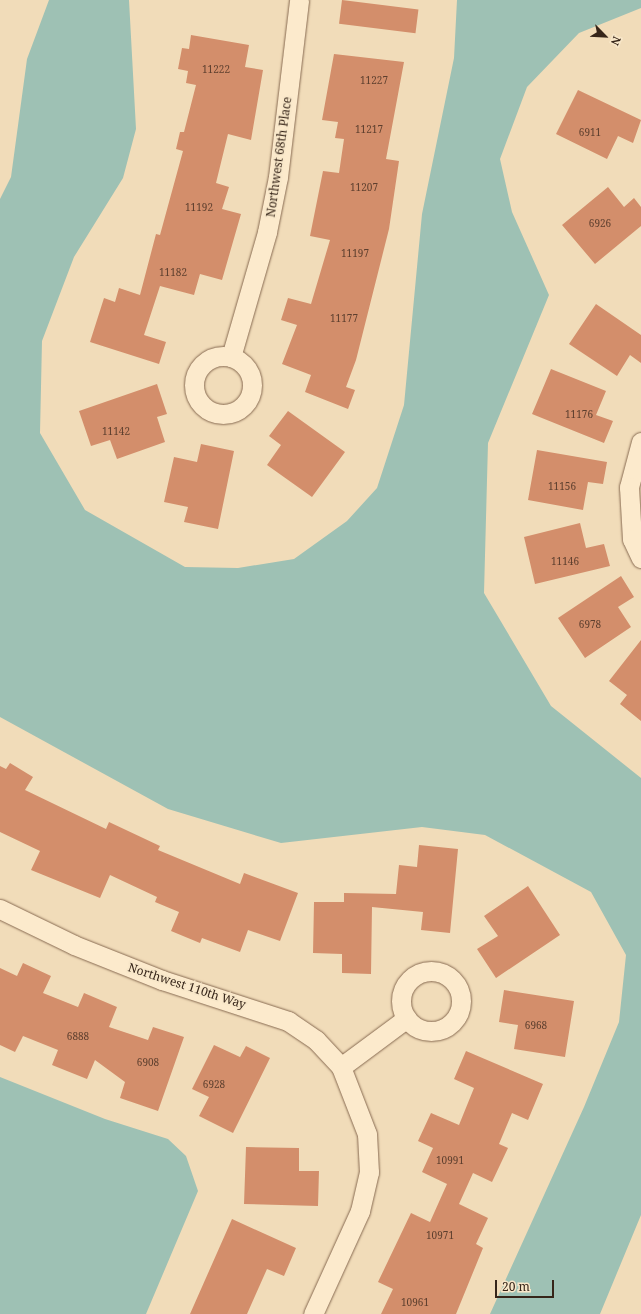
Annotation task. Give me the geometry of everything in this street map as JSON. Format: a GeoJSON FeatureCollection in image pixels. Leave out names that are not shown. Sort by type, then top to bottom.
{"type":"FeatureCollection","features":[{"type":"Feature","properties":{"kind":"street","name":"Northwest 68th Place"},"geometry":{"type":"LineString","coordinates":[[231,357],[267,232],[278,177],[299,0]]}},
{"type":"Feature","properties":{"kind":"street"},"geometry":{"type":"LineString","coordinates":[[641,442],[629,487],[632,538],[641,558]]}},
{"type":"Feature","properties":{"kind":"street","name":"Northwest 110th Way"},"geometry":{"type":"LineString","coordinates":[[0,909],[74,945],[162,980],[288,1021],[316,1040],[341,1068]]}},
{"type":"Feature","properties":{"kind":"street"},"geometry":{"type":"LineString","coordinates":[[313,1314],[360,1211],[369,1172],[367,1134],[341,1068],[406,1018]]}},
{"type":"Feature","properties":{"kind":"shaded area"},"geometry":{"type":"Polygon","coordinates":[[[49,0],[129,0],[136,129],[123,178],[74,257],[42,341],[40,433],[85,510],[185,567],[238,568],[294,559],[347,521],[377,488],[404,405],[422,214],[454,58],[457,0],[641,0],[641,8],[579,33],[527,87],[500,159],[512,212],[549,295],[488,443],[484,593],[551,706],[641,778],[641,1215],[600,1314],[490,1314],[584,1107],[619,1022],[626,955],[591,892],[485,835],[422,827],[281,843],[168,809],[0,717],[0,199],[11,177],[27,59],[49,0]]]}},
{"type":"Feature","properties":{"kind":"shaded area"},"geometry":{"type":"Polygon","coordinates":[[[0,1077],[105,1119],[168,1139],[186,1156],[198,1191],[146,1314],[0,1314],[0,1077]]]}},
{"type":"Feature","properties":{"kind":"building"},"geometry":{"type":"Polygon","coordinates":[[[342,0],[418,9],[416,33],[339,24],[342,0]]]}},
{"type":"Feature","properties":{"kind":"building"},"geometry":{"type":"Polygon","coordinates":[[[191,35],[249,45],[245,67],[263,70],[251,140],[228,134],[216,183],[229,187],[222,209],[241,214],[222,280],[200,274],[194,295],[160,286],[144,335],[166,342],[159,364],[90,342],[104,298],[115,302],[119,288],[140,295],[156,234],[160,235],[183,151],[176,149],[180,132],[184,132],[196,85],[186,83],[188,71],[178,69],[182,48],[189,49],[191,35]]]}},
{"type":"Feature","properties":{"kind":"building"},"geometry":{"type":"Polygon","coordinates":[[[334,54],[404,62],[386,159],[399,161],[389,229],[356,360],[346,387],[355,390],[348,409],[305,392],[311,375],[282,364],[297,325],[281,320],[288,298],[311,304],[330,240],[310,236],[323,171],[339,173],[344,139],[335,138],[338,122],[322,120],[334,54]]]}},
{"type":"Feature","properties":{"kind":"building"},"geometry":{"type":"Polygon","coordinates":[[[578,90],[641,120],[633,143],[618,136],[607,159],[556,134],[578,90]]]}},
{"type":"Feature","properties":{"kind":"building"},"geometry":{"type":"Polygon","coordinates":[[[608,187],[624,207],[634,198],[641,207],[641,226],[595,264],[562,225],[608,187]]]}},
{"type":"Feature","properties":{"kind":"building"},"geometry":{"type":"Polygon","coordinates":[[[596,304],[641,335],[641,363],[630,355],[617,376],[569,344],[596,304]]]}},
{"type":"Feature","properties":{"kind":"building"},"geometry":{"type":"Polygon","coordinates":[[[551,369],[606,391],[596,415],[613,421],[604,443],[532,414],[551,369]]]}},
{"type":"Feature","properties":{"kind":"building"},"geometry":{"type":"Polygon","coordinates":[[[157,384],[167,414],[157,417],[165,442],[117,459],[110,440],[91,446],[79,411],[157,384]]]}},
{"type":"Feature","properties":{"kind":"building"},"geometry":{"type":"Polygon","coordinates":[[[288,411],[345,452],[312,497],[267,465],[281,445],[269,436],[288,411]]]}},
{"type":"Feature","properties":{"kind":"building"},"geometry":{"type":"Polygon","coordinates":[[[201,444],[234,451],[218,529],[184,522],[188,507],[164,502],[174,457],[197,462],[201,444]]]}},
{"type":"Feature","properties":{"kind":"building"},"geometry":{"type":"Polygon","coordinates":[[[537,450],[607,462],[603,484],[588,482],[583,510],[528,500],[537,450]]]}},
{"type":"Feature","properties":{"kind":"building"},"geometry":{"type":"Polygon","coordinates":[[[580,523],[586,548],[604,544],[610,566],[535,584],[524,537],[580,523]]]}},
{"type":"Feature","properties":{"kind":"building"},"geometry":{"type":"Polygon","coordinates":[[[621,576],[634,597],[618,607],[631,627],[585,658],[558,618],[621,576]]]}},
{"type":"Feature","properties":{"kind":"building"},"geometry":{"type":"Polygon","coordinates":[[[641,640],[641,721],[620,704],[627,695],[609,681],[641,640]]]}},
{"type":"Feature","properties":{"kind":"building"},"geometry":{"type":"Polygon","coordinates":[[[10,763],[33,777],[25,790],[106,829],[109,822],[160,846],[158,850],[240,884],[244,873],[298,893],[280,941],[248,930],[240,952],[202,938],[200,943],[171,931],[179,912],[155,902],[157,897],[110,875],[100,898],[31,870],[40,851],[0,832],[0,766],[6,769],[10,763]]]}},
{"type":"Feature","properties":{"kind":"building"},"geometry":{"type":"Polygon","coordinates":[[[419,845],[458,849],[450,933],[421,930],[423,912],[372,907],[371,974],[342,973],[342,954],[313,953],[314,902],[344,902],[344,893],[396,894],[399,865],[417,867],[419,845]]]}},
{"type":"Feature","properties":{"kind":"building"},"geometry":{"type":"Polygon","coordinates":[[[528,886],[560,935],[496,978],[477,949],[498,936],[484,916],[528,886]]]}},
{"type":"Feature","properties":{"kind":"building"},"geometry":{"type":"Polygon","coordinates":[[[23,963],[51,976],[43,993],[78,1007],[84,993],[117,1007],[109,1027],[148,1040],[153,1027],[184,1037],[158,1111],[120,1098],[125,1082],[95,1060],[87,1079],[52,1065],[58,1050],[23,1036],[15,1052],[0,1045],[0,968],[17,976],[23,963]]]}},
{"type":"Feature","properties":{"kind":"building"},"geometry":{"type":"Polygon","coordinates":[[[504,990],[574,1001],[565,1057],[514,1049],[518,1025],[499,1022],[504,990]]]}},
{"type":"Feature","properties":{"kind":"building"},"geometry":{"type":"Polygon","coordinates":[[[214,1045],[240,1057],[246,1046],[270,1058],[233,1133],[199,1116],[209,1097],[192,1089],[214,1045]]]}},
{"type":"Feature","properties":{"kind":"building"},"geometry":{"type":"Polygon","coordinates":[[[466,1051],[543,1084],[528,1120],[512,1113],[499,1144],[508,1148],[492,1182],[473,1173],[459,1204],[488,1218],[476,1244],[483,1248],[456,1314],[381,1314],[393,1289],[378,1282],[411,1213],[430,1222],[447,1184],[422,1172],[433,1148],[418,1141],[431,1113],[459,1125],[474,1088],[454,1079],[466,1051]]]}},
{"type":"Feature","properties":{"kind":"building"},"geometry":{"type":"Polygon","coordinates":[[[246,1147],[299,1148],[299,1171],[319,1171],[318,1206],[244,1204],[246,1147]]]}},
{"type":"Feature","properties":{"kind":"building"},"geometry":{"type":"Polygon","coordinates":[[[232,1219],[296,1248],[284,1276],[267,1269],[247,1314],[190,1314],[232,1219]]]}}]}
